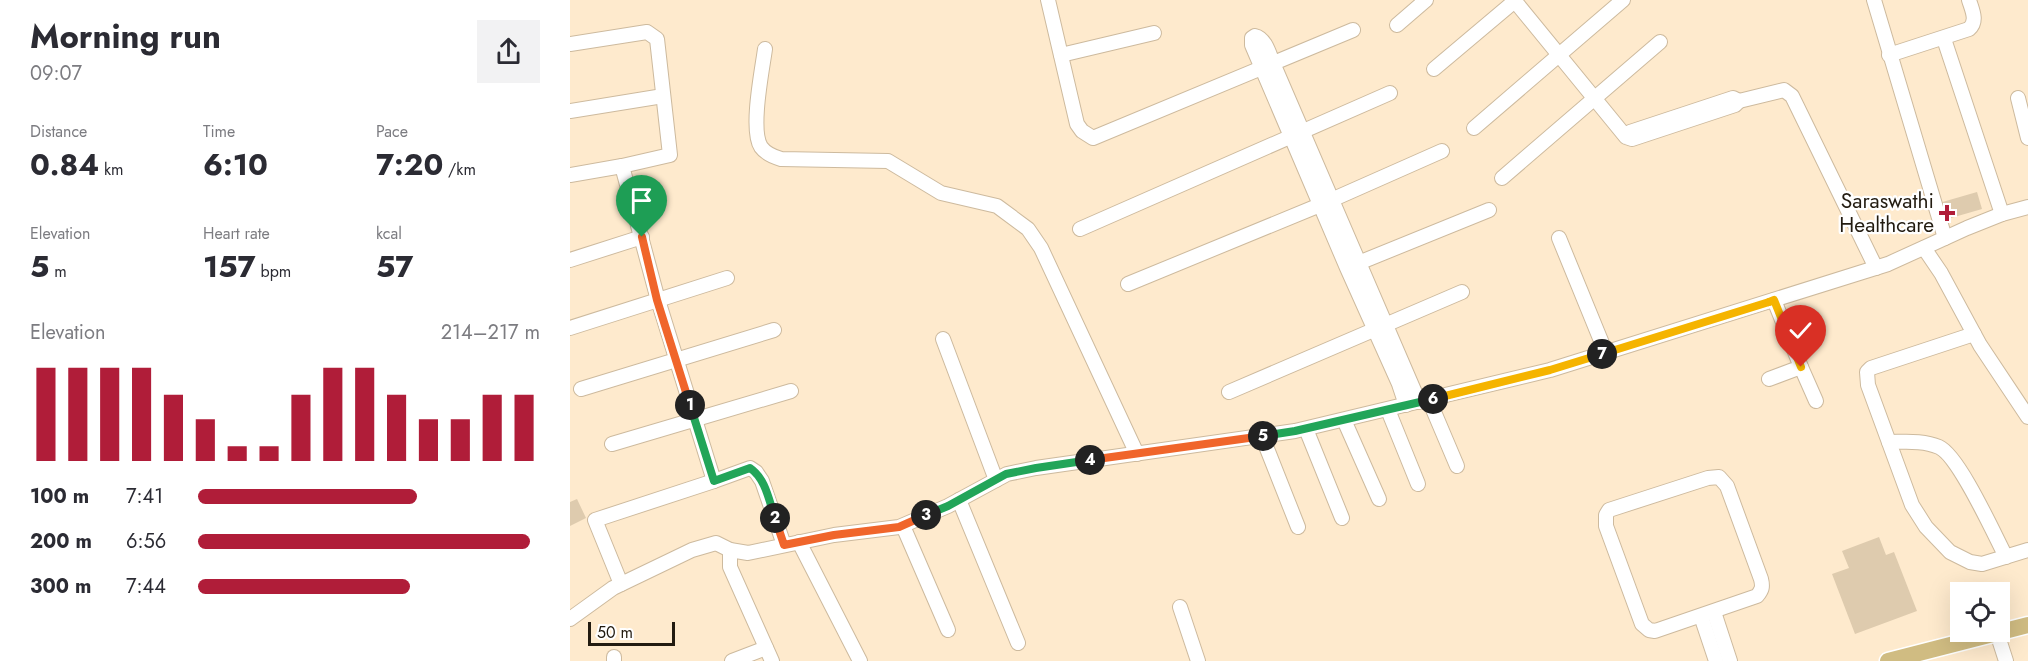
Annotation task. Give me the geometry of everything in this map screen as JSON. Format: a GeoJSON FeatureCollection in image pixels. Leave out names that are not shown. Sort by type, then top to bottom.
{"type":"FeatureCollection","features":[{"type":"Feature","properties":{"kind":"main road"},"geometry":{"type":"LineString","coordinates":[[2010,632],[2028,625]]}},
{"type":"Feature","properties":{"kind":"main road"},"geometry":{"type":"LineString","coordinates":[[2010,636],[2028,634]]}},
{"type":"Feature","properties":{"kind":"main road"},"geometry":{"type":"LineString","coordinates":[[1888,661],[1975,642]]}},
{"type":"Feature","properties":{"kind":"main road"},"geometry":{"type":"LineString","coordinates":[[1923,661],[1982,642]]}},
{"type":"Feature","properties":{"kind":"street"},"geometry":{"type":"LineString","coordinates":[[1048,0],[1077,124],[1082,131],[1093,138],[1353,30]]}},
{"type":"Feature","properties":{"kind":"street"},"geometry":{"type":"LineString","coordinates":[[1397,25],[1426,0]]}},
{"type":"Feature","properties":{"kind":"street"},"geometry":{"type":"LineString","coordinates":[[1434,69],[1515,0],[1626,137],[1632,140],[1735,105],[1739,101],[1784,90],[1792,96],[1876,268]]}},
{"type":"Feature","properties":{"kind":"street"},"geometry":{"type":"LineString","coordinates":[[1474,128],[1623,0]]}},
{"type":"Feature","properties":{"kind":"street"},"geometry":{"type":"LineString","coordinates":[[1874,0],[1945,238]]}},
{"type":"Feature","properties":{"kind":"street"},"geometry":{"type":"LineString","coordinates":[[1889,55],[1969,29],[1974,24],[1969,0]]}},
{"type":"Feature","properties":{"kind":"street"},"geometry":{"type":"LineString","coordinates":[[570,44],[647,32],[657,39],[670,155],[570,175]]}},
{"type":"Feature","properties":{"kind":"street"},"geometry":{"type":"LineString","coordinates":[[1061,55],[1154,33]]}},
{"type":"Feature","properties":{"kind":"street"},"geometry":{"type":"LineString","coordinates":[[1944,39],[2002,214]]}},
{"type":"Feature","properties":{"kind":"street"},"geometry":{"type":"LineString","coordinates":[[1503,178],[1660,42]]}},
{"type":"Feature","properties":{"kind":"street"},"geometry":{"type":"LineString","coordinates":[[765,49],[756,131],[762,149],[770,155],[781,159],[888,161],[941,193],[997,206],[1035,237],[1137,454]]}},
{"type":"Feature","properties":{"kind":"street"},"geometry":{"type":"LineString","coordinates":[[1268,65],[1379,327],[1418,403],[1457,466]]}},
{"type":"Feature","properties":{"kind":"street"},"geometry":{"type":"LineString","coordinates":[[1080,229],[1390,93]]}},
{"type":"Feature","properties":{"kind":"street"},"geometry":{"type":"LineString","coordinates":[[570,111],[663,96]]}},
{"type":"Feature","properties":{"kind":"street"},"geometry":{"type":"LineString","coordinates":[[2018,98],[2028,138]]}},
{"type":"Feature","properties":{"kind":"street"},"geometry":{"type":"LineString","coordinates":[[1128,285],[1442,152]]}},
{"type":"Feature","properties":{"kind":"street"},"geometry":{"type":"LineString","coordinates":[[622,166],[657,300],[714,481]]}},
{"type":"Feature","properties":{"kind":"street"},"geometry":{"type":"LineString","coordinates":[[570,620],[613,588],[692,549],[716,543],[730,550],[748,553],[799,542],[903,526],[960,500],[1006,474],[1306,429],[1550,370],[1876,268],[2002,214],[2028,207]]}},
{"type":"Feature","properties":{"kind":"street"},"geometry":{"type":"LineString","coordinates":[[1353,266],[1489,210]]}},
{"type":"Feature","properties":{"kind":"street"},"geometry":{"type":"LineString","coordinates":[[570,260],[642,237]]}},
{"type":"Feature","properties":{"kind":"street"},"geometry":{"type":"LineString","coordinates":[[1559,238],[1606,353]]}},
{"type":"Feature","properties":{"kind":"street"},"geometry":{"type":"LineString","coordinates":[[1924,248],[1941,273],[1974,334],[2028,417]]}},
{"type":"Feature","properties":{"kind":"street"},"geometry":{"type":"LineString","coordinates":[[570,328],[727,278]]}},
{"type":"Feature","properties":{"kind":"street"},"geometry":{"type":"LineString","coordinates":[[1229,392],[1462,292]]}},
{"type":"Feature","properties":{"kind":"street"},"geometry":{"type":"LineString","coordinates":[[1774,300],[1816,400]]}},
{"type":"Feature","properties":{"kind":"street"},"geometry":{"type":"LineString","coordinates":[[581,389],[774,330]]}},
{"type":"Feature","properties":{"kind":"street"},"geometry":{"type":"LineString","coordinates":[[1974,334],[1871,368],[1867,372],[1868,385],[1912,505],[1926,527],[1950,552],[1970,562],[1982,564],[2028,550]]}},
{"type":"Feature","properties":{"kind":"street"},"geometry":{"type":"LineString","coordinates":[[943,339],[996,480]]}},
{"type":"Feature","properties":{"kind":"street"},"geometry":{"type":"LineString","coordinates":[[1769,379],[1801,367]]}},
{"type":"Feature","properties":{"kind":"street"},"geometry":{"type":"LineString","coordinates":[[612,444],[791,391]]}},
{"type":"Feature","properties":{"kind":"street"},"geometry":{"type":"LineString","coordinates":[[1388,410],[1418,484]]}},
{"type":"Feature","properties":{"kind":"street"},"geometry":{"type":"LineString","coordinates":[[1344,420],[1380,499]]}},
{"type":"Feature","properties":{"kind":"street"},"geometry":{"type":"LineString","coordinates":[[1306,429],[1342,518]]}},
{"type":"Feature","properties":{"kind":"street"},"geometry":{"type":"LineString","coordinates":[[1262,436],[1298,527]]}},
{"type":"Feature","properties":{"kind":"street"},"geometry":{"type":"LineString","coordinates":[[1889,442],[1917,442],[1942,448],[1965,479],[2006,557]]}},
{"type":"Feature","properties":{"kind":"street"},"geometry":{"type":"LineString","coordinates":[[621,584],[596,520],[750,468],[762,481],[784,545]]}},
{"type":"Feature","properties":{"kind":"street"},"geometry":{"type":"LineString","coordinates":[[1719,477],[1723,480],[1763,586],[1757,596],[1708,614],[1655,631],[1642,624],[1606,526],[1605,519],[1610,510],[1708,478],[1719,477]]}},
{"type":"Feature","properties":{"kind":"street"},"geometry":{"type":"LineString","coordinates":[[960,500],[1018,643]]}},
{"type":"Feature","properties":{"kind":"street"},"geometry":{"type":"LineString","coordinates":[[903,526],[948,630]]}},
{"type":"Feature","properties":{"kind":"street"},"geometry":{"type":"LineString","coordinates":[[799,542],[860,661]]}},
{"type":"Feature","properties":{"kind":"street"},"geometry":{"type":"LineString","coordinates":[[730,550],[730,567],[769,655],[732,661]]}},
{"type":"Feature","properties":{"kind":"street"},"geometry":{"type":"LineString","coordinates":[[1180,607],[1198,661]]}},
{"type":"Feature","properties":{"kind":"street"},"geometry":{"type":"LineString","coordinates":[[1708,614],[1722,658]]}},
{"type":"Feature","properties":{"kind":"street"},"geometry":{"type":"LineString","coordinates":[[2000,642],[2006,661]]}},
{"type":"Feature","properties":{"kind":"building"},"geometry":{"type":"Polygon","coordinates":[[[1977,192],[1982,209],[1944,220],[1939,203],[1977,192]]]}},
{"type":"Feature","properties":{"kind":"building"},"geometry":{"type":"Polygon","coordinates":[[[577,499],[586,518],[570,526],[570,502],[577,499]]]}},
{"type":"Feature","properties":{"kind":"building"},"geometry":{"type":"Polygon","coordinates":[[[1879,537],[1886,555],[1894,552],[1917,611],[1855,634],[1832,574],[1849,568],[1842,551],[1879,537]]]}},
{"type":"Feature","properties":{"kind":"place","name":"Saraswathi Healthcare"},"geometry":{"type":"Point","coordinates":[1947,213]}},
{"type":"Feature","properties":{"kind":"route"},"geometry":{"type":"LineString","coordinates":[[642,237],[657,300],[714,481],[750,468],[756,472],[762,481],[784,545],[834,535],[899,527],[948,506],[1006,474],[1306,429],[1550,370],[1774,300],[1801,367]]}}]}
